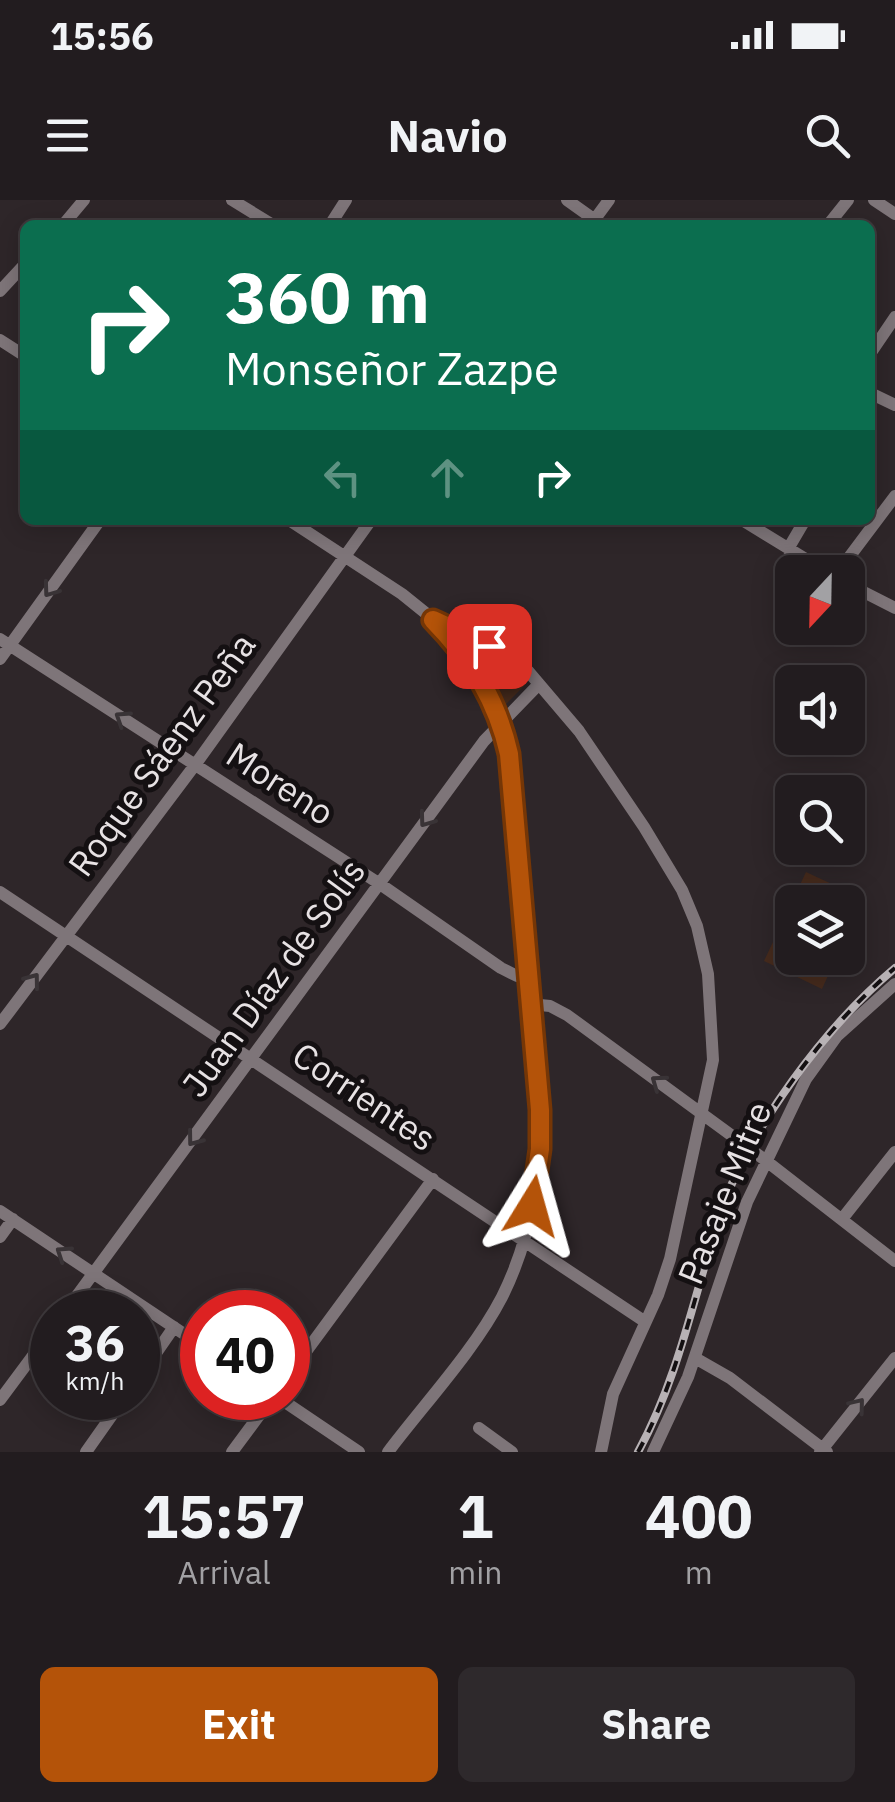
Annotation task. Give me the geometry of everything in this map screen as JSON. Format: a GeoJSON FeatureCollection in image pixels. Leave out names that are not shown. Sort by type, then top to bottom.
{"type":"FeatureCollection","features":[{"type":"Feature","properties":{"kind":"street"},"geometry":{"type":"LineString","coordinates":[[67,220],[84,200]]}},
{"type":"Feature","properties":{"kind":"street"},"geometry":{"type":"LineString","coordinates":[[232,200],[264,220]]}},
{"type":"Feature","properties":{"kind":"street"},"geometry":{"type":"LineString","coordinates":[[566,200],[592,220]]}},
{"type":"Feature","properties":{"kind":"street"},"geometry":{"type":"LineString","coordinates":[[832,220],[848,200]]}},
{"type":"Feature","properties":{"kind":"street"},"geometry":{"type":"LineString","coordinates":[[874,200],[895,214]]}},
{"type":"Feature","properties":{"kind":"street"},"geometry":{"type":"LineString","coordinates":[[0,291],[20,269]]}},
{"type":"Feature","properties":{"kind":"street"},"geometry":{"type":"LineString","coordinates":[[875,347],[895,317]]}},
{"type":"Feature","properties":{"kind":"street"},"geometry":{"type":"LineString","coordinates":[[875,523],[895,496]]}},
{"type":"Feature","properties":{"kind":"street"},"geometry":{"type":"LineString","coordinates":[[0,659],[5,642],[96,525]]}},
{"type":"Feature","properties":{"kind":"street"},"geometry":{"type":"LineString","coordinates":[[297,525],[433,620],[476,669],[502,725],[512,778],[540,1149],[537,1182],[524,1240],[502,1296],[486,1323],[388,1452]]}},
{"type":"Feature","properties":{"kind":"street","name":"Roque Sáenz Peña"},"geometry":{"type":"LineString","coordinates":[[0,1024],[196,766],[368,525]]}},
{"type":"Feature","properties":{"kind":"street"},"geometry":{"type":"LineString","coordinates":[[750,525],[798,555]]}},
{"type":"Feature","properties":{"kind":"street"},"geometry":{"type":"LineString","coordinates":[[788,549],[802,525]]}},
{"type":"Feature","properties":{"kind":"street"},"geometry":{"type":"LineString","coordinates":[[851,555],[873,525]]}},
{"type":"Feature","properties":{"kind":"street"},"geometry":{"type":"LineString","coordinates":[[865,593],[895,608]]}},
{"type":"Feature","properties":{"kind":"street"},"geometry":{"type":"LineString","coordinates":[[433,620],[512,659],[578,731],[682,890],[697,926],[708,974],[713,1060],[681,1220],[658,1295],[613,1394],[601,1452]]}},
{"type":"Feature","properties":{"kind":"street","name":"Moreno"},"geometry":{"type":"LineString","coordinates":[[5,642],[380,884],[501,968],[517,976],[528,975]]}},
{"type":"Feature","properties":{"kind":"street","name":"Juan Díaz de Solís"},"geometry":{"type":"LineString","coordinates":[[82,1290],[484,741],[538,684]]}},
{"type":"Feature","properties":{"kind":"street","name":"Corrientes"},"geometry":{"type":"LineString","coordinates":[[0,892],[644,1321]]}},
{"type":"Feature","properties":{"kind":"street","name":"Pasaje Mitre"},"geometry":{"type":"LineString","coordinates":[[652,1452],[695,1358],[765,1160],[819,1057],[895,984]]}},
{"type":"Feature","properties":{"kind":"street"},"geometry":{"type":"LineString","coordinates":[[530,1004],[550,1006],[567,1015],[765,1160],[895,1262]]}},
{"type":"Feature","properties":{"kind":"street"},"geometry":{"type":"LineString","coordinates":[[842,1219],[895,1152]]}},
{"type":"Feature","properties":{"kind":"street"},"geometry":{"type":"LineString","coordinates":[[310,1346],[433,1179]]}},
{"type":"Feature","properties":{"kind":"street"},"geometry":{"type":"LineString","coordinates":[[0,1211],[180,1331]]}},
{"type":"Feature","properties":{"kind":"street"},"geometry":{"type":"LineString","coordinates":[[0,1237],[13,1220]]}},
{"type":"Feature","properties":{"kind":"street"},"geometry":{"type":"LineString","coordinates":[[160,1347],[174,1327]]}},
{"type":"Feature","properties":{"kind":"street"},"geometry":{"type":"LineString","coordinates":[[695,1358],[730,1378],[823,1451],[895,1358]]}},
{"type":"Feature","properties":{"kind":"street"},"geometry":{"type":"LineString","coordinates":[[0,1400],[30,1360]]}},
{"type":"Feature","properties":{"kind":"street"},"geometry":{"type":"LineString","coordinates":[[86,1452],[109,1420]]}},
{"type":"Feature","properties":{"kind":"street"},"geometry":{"type":"LineString","coordinates":[[232,1452],[257,1420]]}},
{"type":"Feature","properties":{"kind":"street"},"geometry":{"type":"LineString","coordinates":[[309,1420],[359,1452]]}},
{"type":"Feature","properties":{"kind":"street"},"geometry":{"type":"LineString","coordinates":[[479,1428],[512,1452]]}},
{"type":"Feature","properties":{"kind":"shaded area"},"geometry":{"type":"Polygon","coordinates":[[[462,640],[507,662],[526,684],[504,706],[479,661],[462,640]]]}},
{"type":"Feature","properties":{"kind":"shaded area"},"geometry":{"type":"Polygon","coordinates":[[[806,872],[834,885],[800,885],[806,872]]]}},
{"type":"Feature","properties":{"kind":"shaded area"},"geometry":{"type":"Polygon","coordinates":[[[775,938],[775,966],[764,961],[775,938]]]}},
{"type":"Feature","properties":{"kind":"shaded area"},"geometry":{"type":"Polygon","coordinates":[[[793,975],[828,975],[822,989],[793,975]]]}},
{"type":"Feature","properties":{"kind":"railway"},"geometry":{"type":"LineString","coordinates":[[638,1452],[685,1335],[720,1215],[750,1148],[817,1049],[895,968]]}},
{"type":"Feature","properties":{"kind":"route"},"geometry":{"type":"LineString","coordinates":[[489,646],[433,620],[476,669],[502,725],[509,754],[540,1110],[540,1149],[532,1206]]}}]}
